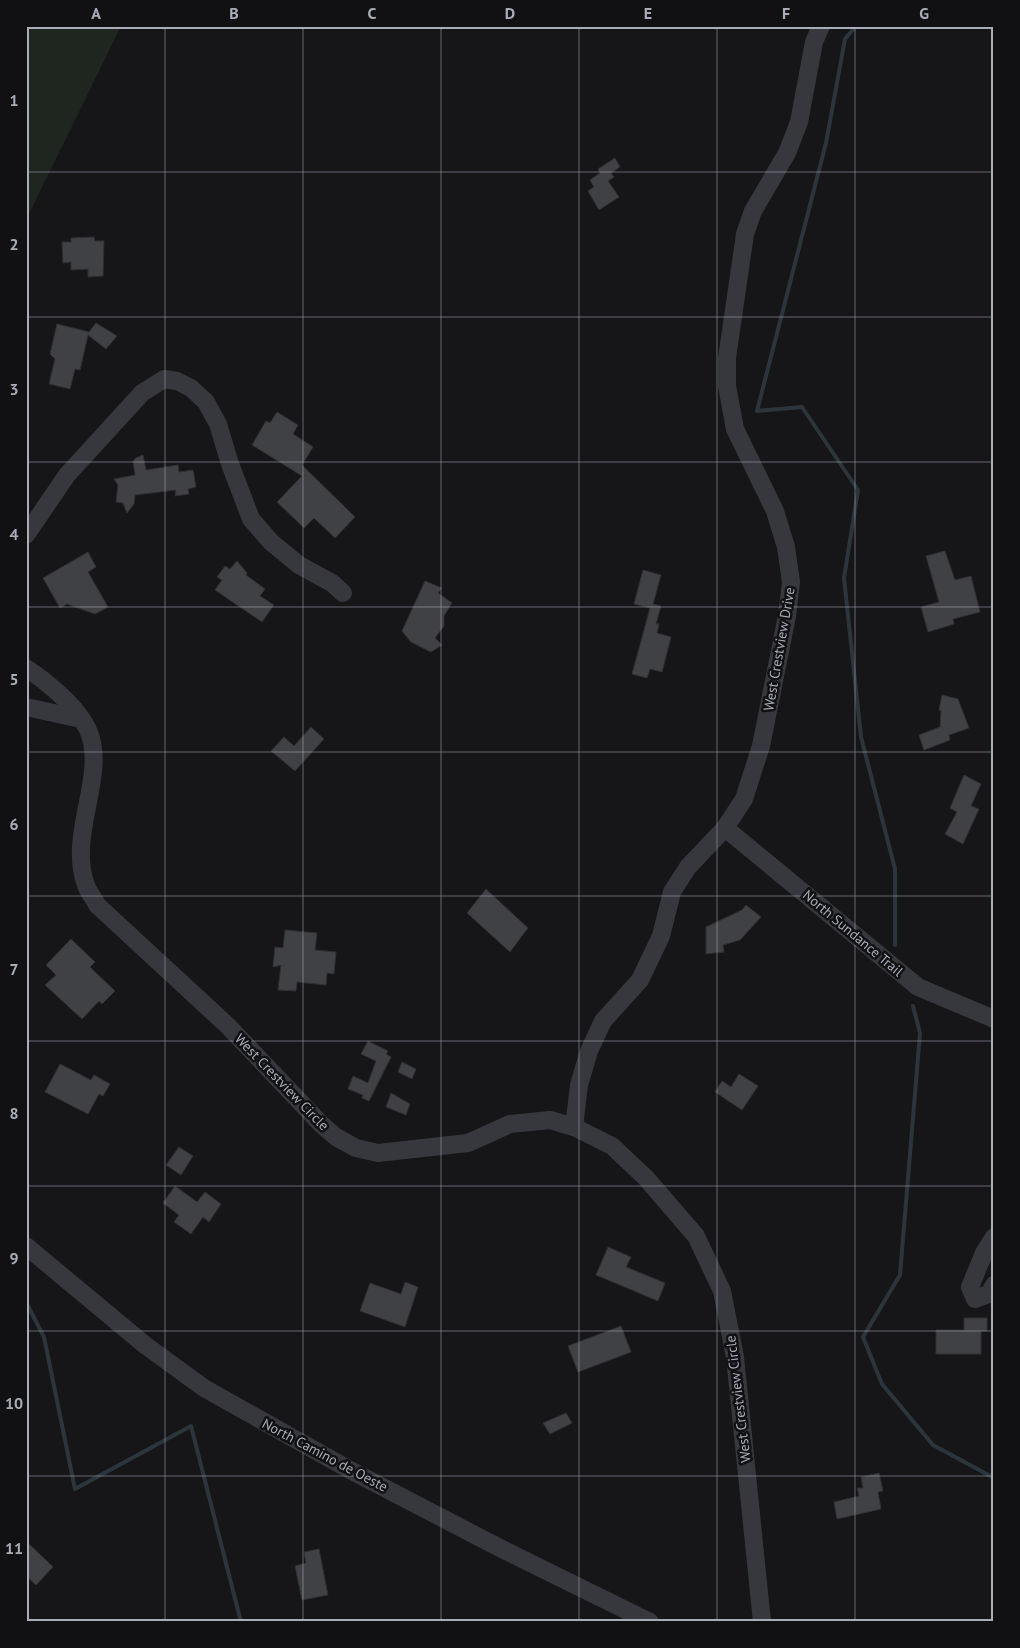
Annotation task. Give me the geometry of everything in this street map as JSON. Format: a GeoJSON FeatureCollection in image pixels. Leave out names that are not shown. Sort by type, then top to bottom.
{"type":"FeatureCollection","features":[{"type":"Feature","properties":{"kind":"street","name":"West Crestview Drive"},"geometry":{"type":"LineString","coordinates":[[574,1126],[579,1085],[589,1051],[603,1021],[640,980],[661,936],[672,892],[688,867],[725,828],[744,799],[753,775],[771,698],[787,616],[791,582],[786,546],[775,511],[735,429],[727,386],[727,358],[745,234],[753,211],[787,154],[799,122],[814,42],[821,26]]}},
{"type":"Feature","properties":{"kind":"street"},"geometry":{"type":"LineString","coordinates":[[26,535],[72,469],[142,393],[164,379],[177,381],[191,388],[206,402],[218,424],[234,496],[251,519],[271,542],[299,565],[332,584],[343,593]]}},
{"type":"Feature","properties":{"kind":"street","name":"West Crestview Circle"},"geometry":{"type":"LineString","coordinates":[[26,668],[57,693],[81,719],[88,730],[92,748],[92,776],[81,834],[80,851],[86,885],[97,905],[228,1026],[321,1124],[336,1137],[356,1148],[378,1154],[468,1143],[510,1124],[550,1120],[574,1126],[612,1146],[646,1178],[696,1236],[722,1291],[735,1357],[762,1622]]}},
{"type":"Feature","properties":{"kind":"street"},"geometry":{"type":"LineString","coordinates":[[26,707],[81,719]]}},
{"type":"Feature","properties":{"kind":"street","name":"North Sundance Trail"},"geometry":{"type":"LineString","coordinates":[[725,828],[918,987],[994,1019]]}},
{"type":"Feature","properties":{"kind":"street"},"geometry":{"type":"LineString","coordinates":[[994,1237],[984,1253],[970,1287],[975,1299],[989,1294],[994,1285]]}},
{"type":"Feature","properties":{"kind":"street","name":"North Camino de Oeste"},"geometry":{"type":"LineString","coordinates":[[26,1246],[145,1346],[204,1388],[350,1470],[650,1622]]}},
{"type":"Feature","properties":{"kind":"shaded area"},"geometry":{"type":"Polygon","coordinates":[[[26,26],[121,26],[26,220],[26,26]]]}},
{"type":"Feature","properties":{"kind":"building"},"geometry":{"type":"Polygon","coordinates":[[[615,158],[620,167],[611,173],[614,177],[608,181],[619,197],[599,210],[588,191],[594,187],[590,180],[600,173],[598,169],[615,158]]]}},
{"type":"Feature","properties":{"kind":"building"},"geometry":{"type":"Polygon","coordinates":[[[94,237],[95,241],[104,241],[103,276],[88,277],[88,269],[71,270],[71,262],[63,263],[62,242],[71,242],[71,238],[94,237]]]}},
{"type":"Feature","properties":{"kind":"building"},"geometry":{"type":"Polygon","coordinates":[[[96,323],[117,336],[106,349],[88,335],[80,370],[75,369],[70,389],[49,384],[55,359],[50,354],[57,324],[89,332],[96,323]]]}},
{"type":"Feature","properties":{"kind":"building"},"geometry":{"type":"Polygon","coordinates":[[[277,412],[298,425],[293,434],[313,447],[302,465],[355,517],[335,538],[314,518],[304,528],[277,502],[302,476],[252,445],[266,421],[270,423],[277,412]]]}},
{"type":"Feature","properties":{"kind":"building"},"geometry":{"type":"Polygon","coordinates":[[[143,455],[146,470],[178,465],[179,472],[193,470],[196,487],[188,489],[189,494],[175,496],[176,490],[135,495],[134,504],[127,513],[123,503],[116,502],[118,485],[114,479],[135,475],[133,461],[143,455]]]}},
{"type":"Feature","properties":{"kind":"building"},"geometry":{"type":"Polygon","coordinates":[[[945,551],[955,580],[971,576],[980,612],[953,619],[954,624],[928,632],[921,607],[939,602],[926,556],[945,551]]]}},
{"type":"Feature","properties":{"kind":"building"},"geometry":{"type":"Polygon","coordinates":[[[88,552],[96,567],[88,572],[108,607],[95,614],[67,604],[60,608],[43,578],[88,552]]]}},
{"type":"Feature","properties":{"kind":"building"},"geometry":{"type":"Polygon","coordinates":[[[237,561],[247,573],[246,575],[265,589],[260,596],[274,605],[262,622],[215,590],[222,580],[217,577],[225,566],[230,569],[237,561]]]}},
{"type":"Feature","properties":{"kind":"building"},"geometry":{"type":"Polygon","coordinates":[[[643,570],[661,575],[653,604],[661,606],[656,624],[659,624],[657,633],[671,637],[662,672],[650,669],[647,678],[632,674],[650,608],[634,604],[643,570]]]}},
{"type":"Feature","properties":{"kind":"building"},"geometry":{"type":"Polygon","coordinates":[[[425,581],[442,588],[438,593],[452,603],[444,616],[444,626],[435,638],[442,645],[431,652],[411,642],[402,631],[425,581]]]}},
{"type":"Feature","properties":{"kind":"building"},"geometry":{"type":"Polygon","coordinates":[[[942,695],[958,699],[969,728],[949,735],[950,740],[924,750],[919,735],[940,727],[941,711],[939,710],[942,695]]]}},
{"type":"Feature","properties":{"kind":"building"},"geometry":{"type":"Polygon","coordinates":[[[311,727],[324,739],[295,771],[271,751],[284,737],[294,746],[311,727]]]}},
{"type":"Feature","properties":{"kind":"building"},"geometry":{"type":"Polygon","coordinates":[[[964,775],[981,784],[971,806],[979,809],[963,844],[945,834],[957,812],[950,808],[964,775]]]}},
{"type":"Feature","properties":{"kind":"building"},"geometry":{"type":"Polygon","coordinates":[[[486,889],[528,928],[510,952],[467,913],[486,889]]]}},
{"type":"Feature","properties":{"kind":"building"},"geometry":{"type":"Polygon","coordinates":[[[746,905],[761,917],[740,940],[723,945],[724,952],[706,954],[706,927],[742,910],[746,905]]]}},
{"type":"Feature","properties":{"kind":"building"},"geometry":{"type":"Polygon","coordinates":[[[285,930],[317,933],[315,950],[336,952],[334,974],[327,973],[326,985],[297,982],[296,991],[278,990],[281,965],[273,967],[275,947],[283,948],[285,930]]]}},
{"type":"Feature","properties":{"kind":"building"},"geometry":{"type":"Polygon","coordinates":[[[71,939],[95,962],[90,967],[115,991],[102,1004],[99,1001],[82,1019],[45,985],[56,975],[46,965],[71,939]]]}},
{"type":"Feature","properties":{"kind":"building"},"geometry":{"type":"Polygon","coordinates":[[[368,1041],[388,1051],[386,1054],[391,1057],[369,1101],[362,1098],[363,1095],[348,1089],[353,1076],[368,1083],[376,1061],[361,1054],[368,1041]]]}},
{"type":"Feature","properties":{"kind":"building"},"geometry":{"type":"Polygon","coordinates":[[[402,1062],[416,1069],[412,1079],[398,1072],[402,1062]]]}},
{"type":"Feature","properties":{"kind":"building"},"geometry":{"type":"Polygon","coordinates":[[[60,1064],[91,1080],[94,1075],[110,1084],[103,1096],[99,1094],[88,1114],[45,1092],[60,1064]]]}},
{"type":"Feature","properties":{"kind":"building"},"geometry":{"type":"Polygon","coordinates":[[[739,1074],[758,1086],[742,1110],[715,1092],[722,1081],[731,1087],[739,1074]]]}},
{"type":"Feature","properties":{"kind":"building"},"geometry":{"type":"Polygon","coordinates":[[[391,1093],[410,1104],[406,1115],[386,1107],[391,1093]]]}},
{"type":"Feature","properties":{"kind":"building"},"geometry":{"type":"Polygon","coordinates":[[[179,1147],[193,1156],[181,1175],[166,1165],[179,1147]]]}},
{"type":"Feature","properties":{"kind":"building"},"geometry":{"type":"Polygon","coordinates":[[[175,1186],[197,1202],[205,1192],[221,1204],[209,1222],[203,1217],[191,1234],[174,1222],[179,1215],[163,1203],[175,1186]]]}},
{"type":"Feature","properties":{"kind":"building"},"geometry":{"type":"Polygon","coordinates":[[[608,1247],[631,1257],[626,1267],[665,1283],[658,1301],[596,1275],[608,1247]]]}},
{"type":"Feature","properties":{"kind":"building"},"geometry":{"type":"Polygon","coordinates":[[[405,1282],[418,1287],[405,1327],[360,1311],[370,1283],[401,1294],[405,1282]]]}},
{"type":"Feature","properties":{"kind":"building"},"geometry":{"type":"Polygon","coordinates":[[[964,1318],[987,1318],[987,1331],[981,1331],[981,1354],[936,1354],[936,1330],[964,1330],[964,1318]]]}},
{"type":"Feature","properties":{"kind":"building"},"geometry":{"type":"Polygon","coordinates":[[[621,1326],[631,1352],[578,1372],[568,1346],[621,1326]]]}},
{"type":"Feature","properties":{"kind":"building"},"geometry":{"type":"Polygon","coordinates":[[[566,1413],[572,1423],[550,1434],[543,1423],[566,1413]]]}},
{"type":"Feature","properties":{"kind":"building"},"geometry":{"type":"Polygon","coordinates":[[[879,1473],[883,1491],[878,1492],[881,1509],[837,1519],[834,1502],[859,1496],[857,1488],[863,1488],[861,1477],[879,1473]]]}},
{"type":"Feature","properties":{"kind":"building"},"geometry":{"type":"Polygon","coordinates":[[[26,1541],[53,1567],[36,1585],[26,1576],[26,1541]]]}},
{"type":"Feature","properties":{"kind":"building"},"geometry":{"type":"Polygon","coordinates":[[[319,1549],[328,1595],[302,1600],[295,1566],[306,1563],[304,1552],[319,1549]]]}},
{"type":"Feature","properties":{"kind":"waterway"},"geometry":{"type":"LineString","coordinates":[[856,26],[845,39],[826,143],[757,411],[802,407],[858,490],[844,578],[861,737],[895,869],[895,945]]}},
{"type":"Feature","properties":{"kind":"waterway"},"geometry":{"type":"LineString","coordinates":[[913,1006],[920,1033],[900,1275],[863,1337],[882,1384],[933,1445],[994,1478]]}},
{"type":"Feature","properties":{"kind":"waterway"},"geometry":{"type":"LineString","coordinates":[[26,1302],[44,1337],[75,1489],[191,1426],[241,1622]]}}]}
